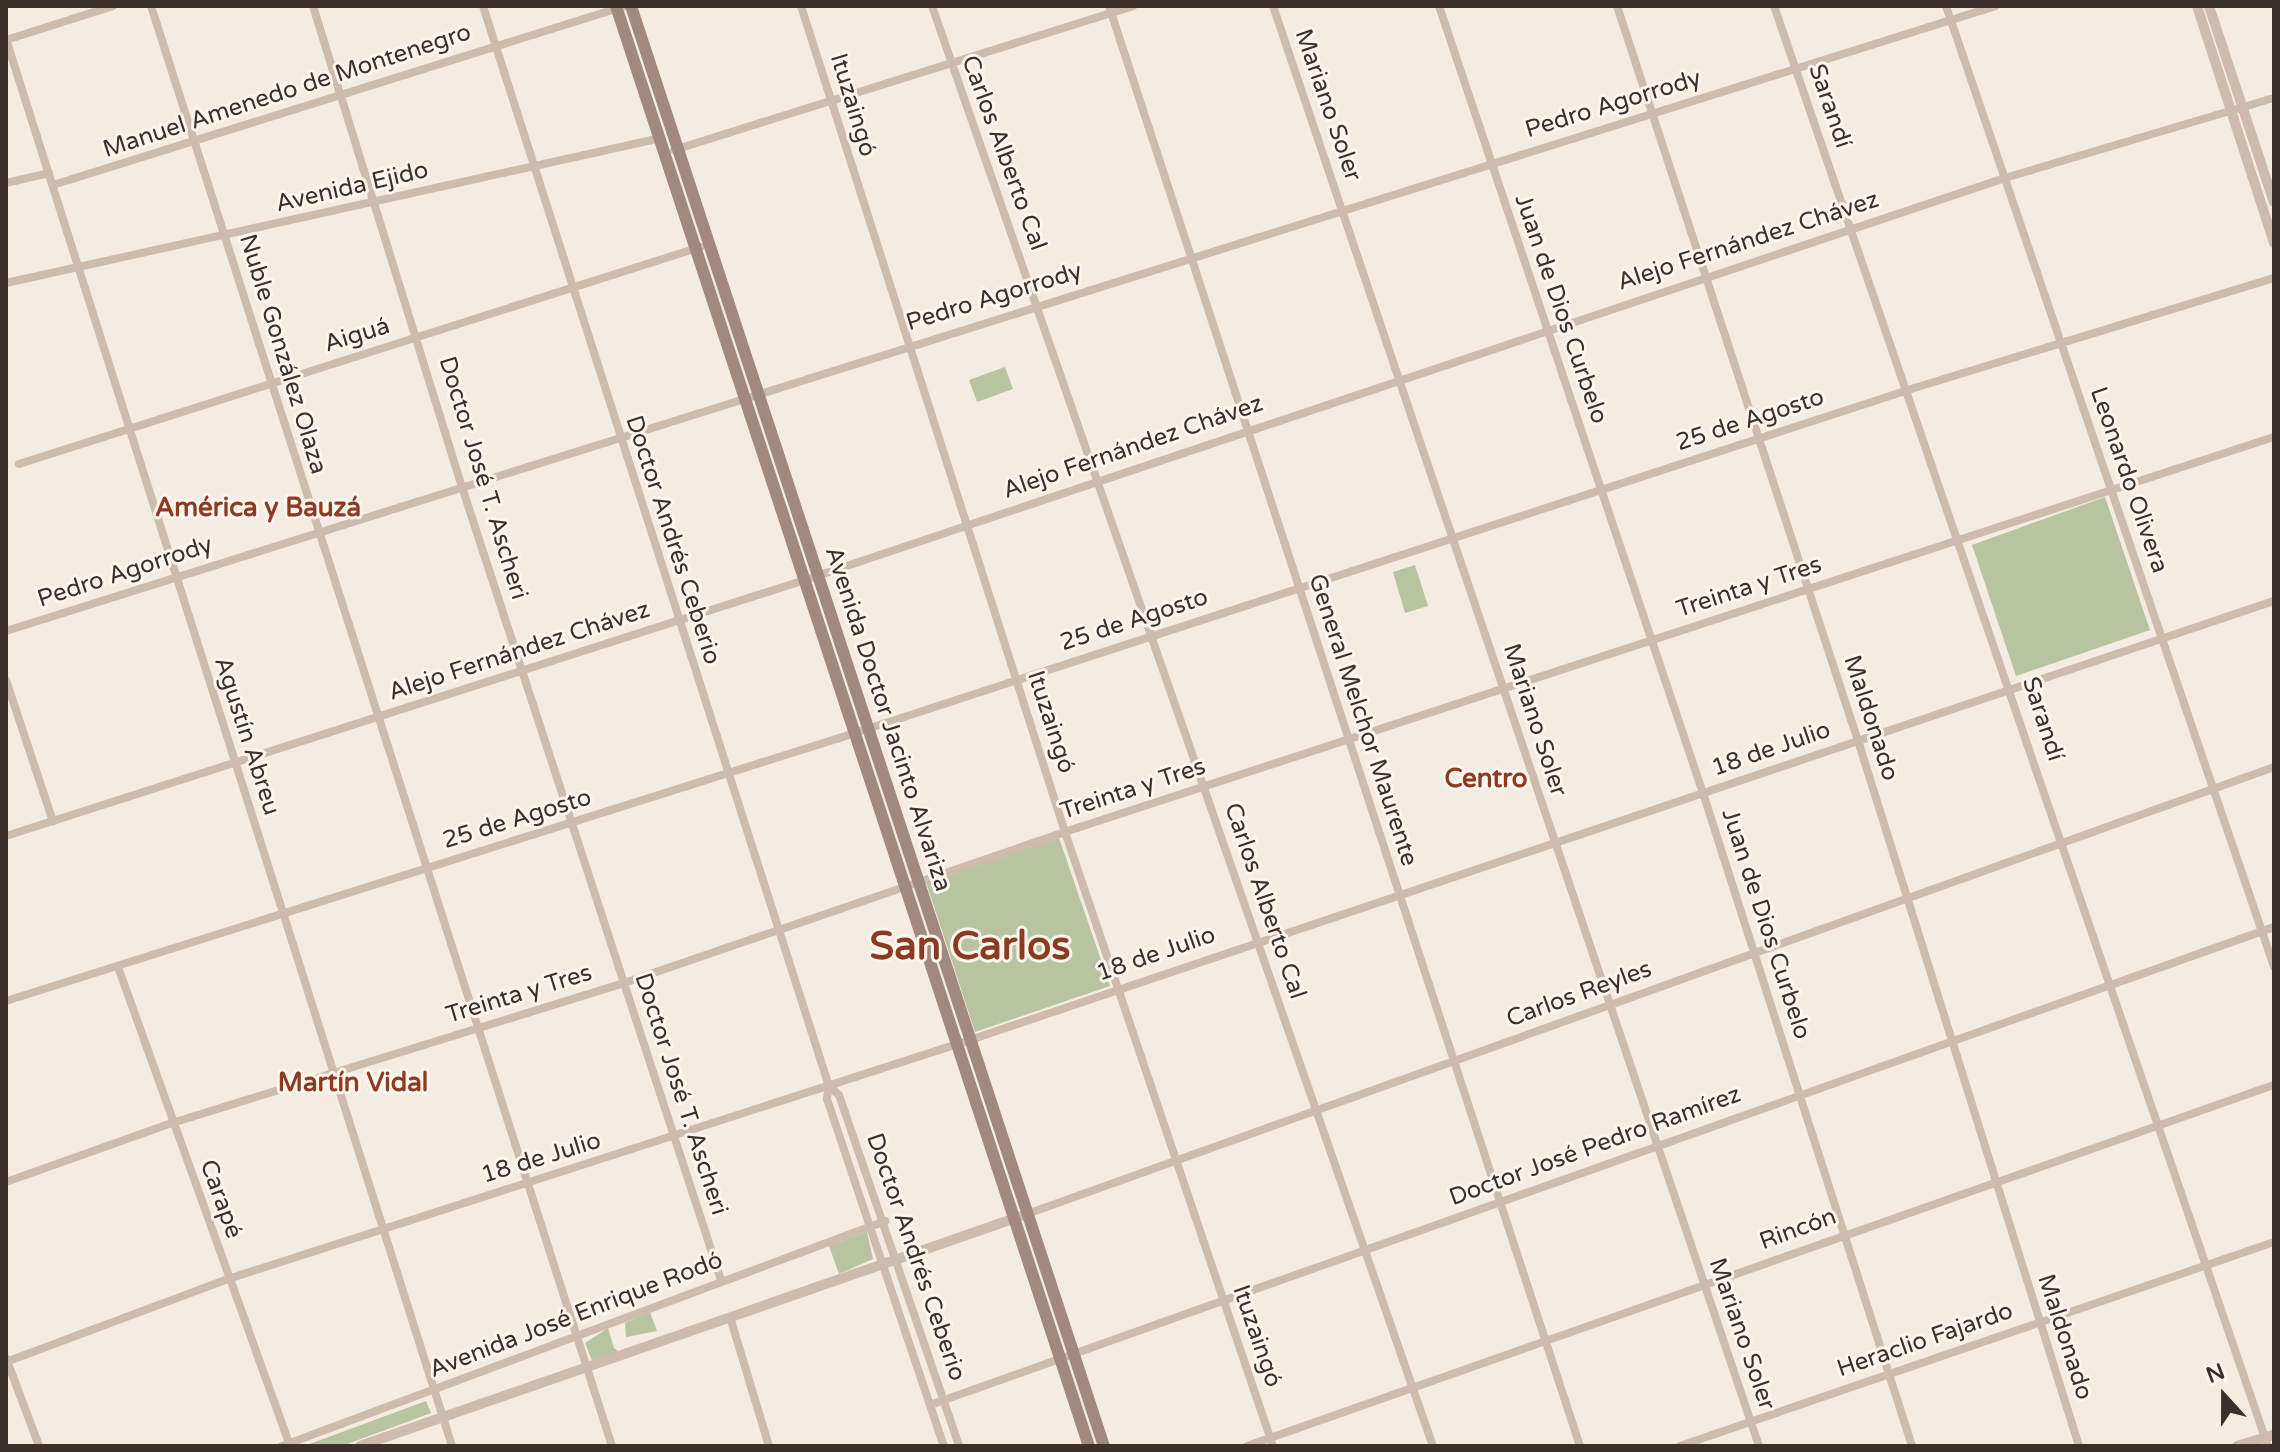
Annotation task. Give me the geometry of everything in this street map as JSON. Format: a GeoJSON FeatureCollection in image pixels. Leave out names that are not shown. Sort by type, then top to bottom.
{"type":"FeatureCollection","features":[{"type":"Feature","properties":{"kind":"main road","name":"Avenida Doctor Jacinto Alvariza"},"geometry":{"type":"LineString","coordinates":[[631,6],[743,395],[1089,1446]]}},
{"type":"Feature","properties":{"kind":"main road","name":"Avenida Doctor Jacinto Alvariza"},"geometry":{"type":"LineString","coordinates":[[619,7],[661,138],[672,151]]}},
{"type":"Feature","properties":{"kind":"main road","name":"Avenida Doctor Jacinto Alvariza"},"geometry":{"type":"LineString","coordinates":[[702,247],[757,391],[819,575],[1104,1446]]}},
{"type":"Feature","properties":{"kind":"street"},"geometry":{"type":"LineString","coordinates":[[6,39],[113,6]]}},
{"type":"Feature","properties":{"kind":"street","name":"Nuble González Olaza"},"geometry":{"type":"LineString","coordinates":[[151,6],[612,1446]]}},
{"type":"Feature","properties":{"kind":"street","name":"Doctor José T. Ascheri"},"geometry":{"type":"LineString","coordinates":[[313,6],[418,337],[461,484],[721,1280]]}},
{"type":"Feature","properties":{"kind":"street","name":"Doctor Andrés Ceberio"},"geometry":{"type":"LineString","coordinates":[[483,6],[776,932],[829,1086],[827,1099],[944,1446]]}},
{"type":"Feature","properties":{"kind":"street","name":"Ituzaingó"},"geometry":{"type":"LineString","coordinates":[[801,6],[1065,832],[1272,1442]]}},
{"type":"Feature","properties":{"kind":"street","name":"Carlos Alberto Cal"},"geometry":{"type":"LineString","coordinates":[[932,6],[1433,1446]]}},
{"type":"Feature","properties":{"kind":"street"},"geometry":{"type":"LineString","coordinates":[[672,151],[1110,10],[1133,6]]}},
{"type":"Feature","properties":{"kind":"street","name":"Mariano Soler"},"geometry":{"type":"LineString","coordinates":[[1273,6],[1759,1446]]}},
{"type":"Feature","properties":{"kind":"street","name":"Juan de Dios Curbelo"},"geometry":{"type":"LineString","coordinates":[[1439,6],[1703,793],[1912,1446]]}},
{"type":"Feature","properties":{"kind":"street","name":"Maldonado"},"geometry":{"type":"LineString","coordinates":[[1617,6],[1858,741],[2079,1446]]}},
{"type":"Feature","properties":{"kind":"street","name":"Sarandí"},"geometry":{"type":"LineString","coordinates":[[1774,6],[1905,391],[2012,689],[2205,1265],[2269,1439]]}},
{"type":"Feature","properties":{"kind":"street","name":"Leonardo Olivera"},"geometry":{"type":"LineString","coordinates":[[1946,6],[2274,967]]}},
{"type":"Feature","properties":{"kind":"street","name":"Pedro Agorrody"},"geometry":{"type":"LineString","coordinates":[[6,631],[743,395],[1996,6]]}},
{"type":"Feature","properties":{"kind":"street"},"geometry":{"type":"LineString","coordinates":[[2197,6],[2274,243]]}},
{"type":"Feature","properties":{"kind":"street"},"geometry":{"type":"LineString","coordinates":[[2209,6],[2274,202]]}},
{"type":"Feature","properties":{"kind":"street","name":"Manuel Amenedo de Montenegro"},"geometry":{"type":"LineString","coordinates":[[53,185],[196,143],[619,7]]}},
{"type":"Feature","properties":{"kind":"street","name":"General Melchor Maurente"},"geometry":{"type":"LineString","coordinates":[[1110,10],[1580,1446]]}},
{"type":"Feature","properties":{"kind":"street","name":"Agustín Abreu"},"geometry":{"type":"LineString","coordinates":[[6,39],[174,578],[236,763],[452,1446]]}},
{"type":"Feature","properties":{"kind":"street","name":"Alejo Fernández Chávez"},"geometry":{"type":"LineString","coordinates":[[6,836],[805,580],[1546,328],[1851,228],[2005,178],[2274,98]]}},
{"type":"Feature","properties":{"kind":"street","name":"Avenida Ejido"},"geometry":{"type":"LineString","coordinates":[[6,283],[80,271],[375,201],[661,138]]}},
{"type":"Feature","properties":{"kind":"street"},"geometry":{"type":"LineString","coordinates":[[6,183],[49,173]]}},
{"type":"Feature","properties":{"kind":"street","name":"Aiguá"},"geometry":{"type":"LineString","coordinates":[[19,464],[702,247]]}},
{"type":"Feature","properties":{"kind":"street","name":"25 de Agosto"},"geometry":{"type":"LineString","coordinates":[[6,1001],[855,733],[2061,341],[2274,278]]}},
{"type":"Feature","properties":{"kind":"street","name":"Treinta y Tres"},"geometry":{"type":"LineString","coordinates":[[6,1182],[172,1123],[624,983],[1204,786],[2274,437]]}},
{"type":"Feature","properties":{"kind":"street","name":"18 de Julio"},"geometry":{"type":"LineString","coordinates":[[7,1361],[228,1279],[956,1045],[1399,893],[2274,601]]}},
{"type":"Feature","properties":{"kind":"street"},"geometry":{"type":"LineString","coordinates":[[6,680],[53,821]]}},
{"type":"Feature","properties":{"kind":"street","name":"Carlos Reyles"},"geometry":{"type":"LineString","coordinates":[[898,1260],[2274,767]]}},
{"type":"Feature","properties":{"kind":"street","name":"Doctor José Pedro Ramírez"},"geometry":{"type":"LineString","coordinates":[[930,1405],[2108,982],[2274,927]]}},
{"type":"Feature","properties":{"kind":"street","name":"Carapé"},"geometry":{"type":"LineString","coordinates":[[118,967],[286,1444]]}},
{"type":"Feature","properties":{"kind":"street","name":"Rincón"},"geometry":{"type":"LineString","coordinates":[[1247,1446],[1272,1442],[1545,1340],[2274,1085]]}},
{"type":"Feature","properties":{"kind":"street","name":"Doctor Andrés Ceberio"},"geometry":{"type":"LineString","coordinates":[[829,1086],[839,1095],[885,1221],[959,1446]]}},
{"type":"Feature","properties":{"kind":"street","name":"Avenida José Enrique Rodó"},"geometry":{"type":"LineString","coordinates":[[286,1444],[435,1392],[721,1280],[885,1221]]}},
{"type":"Feature","properties":{"kind":"street","name":"Heraclio Fajardo"},"geometry":{"type":"LineString","coordinates":[[1680,1446],[2274,1242]]}},
{"type":"Feature","properties":{"kind":"street","name":"Avenida José Enrique Rodó"},"geometry":{"type":"LineString","coordinates":[[360,1446],[549,1377],[589,1370],[730,1317],[898,1260]]}},
{"type":"Feature","properties":{"kind":"street"},"geometry":{"type":"LineString","coordinates":[[730,1317],[769,1446]]}},
{"type":"Feature","properties":{"kind":"street"},"geometry":{"type":"LineString","coordinates":[[7,1361],[39,1446]]}},
{"type":"Feature","properties":{"kind":"street"},"geometry":{"type":"LineString","coordinates":[[2237,1446],[2269,1439]]}},
{"type":"Feature","properties":{"kind":"green space"},"geometry":{"type":"Polygon","coordinates":[[[1005,367],[1013,389],[977,402],[969,380],[1005,367]]]}},
{"type":"Feature","properties":{"kind":"green space"},"geometry":{"type":"Polygon","coordinates":[[[2105,497],[2150,630],[2016,676],[1972,545],[2105,497]]]}},
{"type":"Feature","properties":{"kind":"green space"},"geometry":{"type":"Polygon","coordinates":[[[1415,565],[1428,606],[1405,613],[1393,572],[1415,565]]]}},
{"type":"Feature","properties":{"kind":"green space"},"geometry":{"type":"Polygon","coordinates":[[[1059,838],[1110,986],[975,1032],[926,882],[1059,838]]]}},
{"type":"Feature","properties":{"kind":"green space"},"geometry":{"type":"Polygon","coordinates":[[[867,1232],[873,1259],[839,1274],[829,1246],[867,1232]]]}},
{"type":"Feature","properties":{"kind":"green space"},"geometry":{"type":"Polygon","coordinates":[[[650,1312],[657,1331],[626,1337],[625,1323],[650,1312]]]}},
{"type":"Feature","properties":{"kind":"green space"},"geometry":{"type":"Polygon","coordinates":[[[608,1328],[614,1348],[622,1354],[593,1363],[585,1343],[608,1328]]]}},
{"type":"Feature","properties":{"kind":"green space"},"geometry":{"type":"Polygon","coordinates":[[[426,1401],[431,1413],[342,1446],[304,1446],[426,1401]]]}},
{"type":"Feature","properties":{"kind":"district","name":"América y Bauzá"},"geometry":{"type":"Point","coordinates":[258,508]}},
{"type":"Feature","properties":{"kind":"district","name":"Centro"},"geometry":{"type":"Point","coordinates":[1486,779]}},
{"type":"Feature","properties":{"kind":"district","name":"San Carlos"},"geometry":{"type":"Point","coordinates":[970,946]}},
{"type":"Feature","properties":{"kind":"district","name":"Martín Vidal"},"geometry":{"type":"Point","coordinates":[353,1083]}}]}
